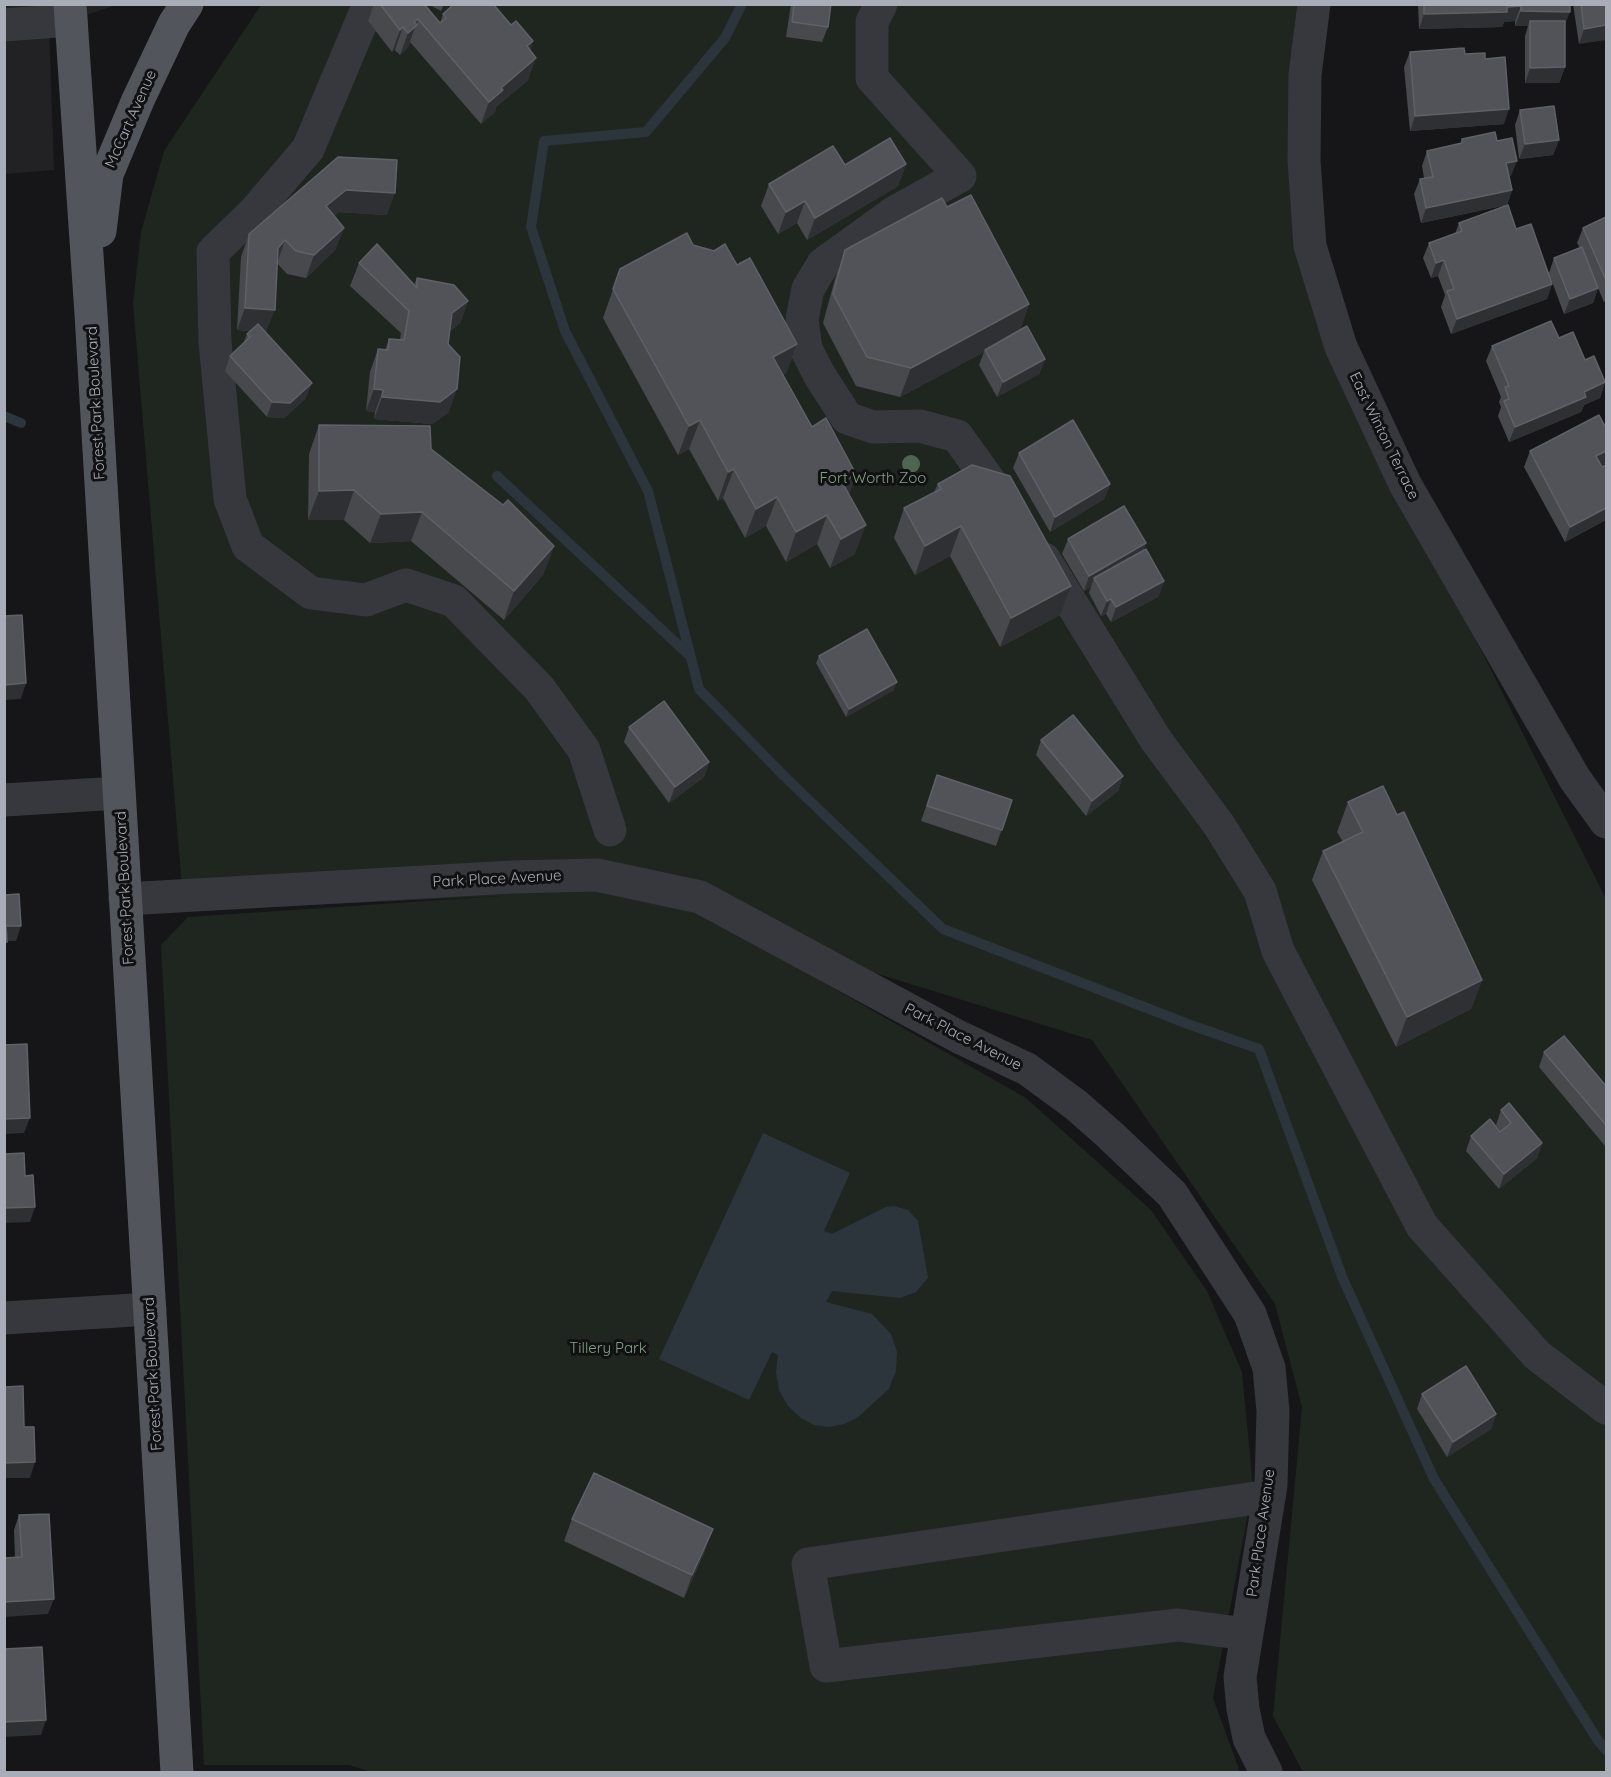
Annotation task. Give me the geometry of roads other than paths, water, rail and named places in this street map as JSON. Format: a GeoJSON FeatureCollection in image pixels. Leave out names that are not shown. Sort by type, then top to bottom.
{"type":"FeatureCollection","features":[{"type":"Feature","properties":{"kind":"main road","name":"McCart Avenue"},"geometry":{"type":"LineString","coordinates":[[91,314],[107,174],[138,100],[174,24],[187,4]]}},
{"type":"Feature","properties":{"kind":"main road","name":"Forest Park Boulevard"},"geometry":{"type":"LineString","coordinates":[[70,12],[91,314],[177,1773]]}},
{"type":"Feature","properties":{"kind":"street"},"geometry":{"type":"LineString","coordinates":[[369,4],[308,149],[255,211],[213,252],[215,342],[230,499],[248,546],[311,593],[366,600],[406,585],[454,601],[539,688],[584,750],[610,830]]}},
{"type":"Feature","properties":{"kind":"street"},"geometry":{"type":"LineString","coordinates":[[881,4],[872,22],[872,78],[960,176],[895,212],[823,264],[808,289],[802,319],[806,349],[820,376],[848,418],[873,427],[920,426],[957,436],[1025,532],[1156,740],[1219,825],[1260,891],[1278,951],[1422,1226],[1537,1355],[1606,1408]]}},
{"type":"Feature","properties":{"kind":"street","name":"East Winton Terrace"},"geometry":{"type":"LineString","coordinates":[[1314,4],[1305,75],[1304,160],[1310,246],[1341,347],[1405,484],[1575,779],[1606,822]]}},
{"type":"Feature","properties":{"kind":"street"},"geometry":{"type":"LineString","coordinates":[[4,25],[70,12]]}},
{"type":"Feature","properties":{"kind":"street"},"geometry":{"type":"LineString","coordinates":[[4,800],[119,793]]}},
{"type":"Feature","properties":{"kind":"street","name":"Park Place Avenue"},"geometry":{"type":"LineString","coordinates":[[125,899],[512,877],[597,875],[700,897],[959,1037],[1027,1069],[1093,1120],[1172,1194],[1250,1314],[1269,1368],[1273,1411],[1269,1496],[1240,1677],[1249,1738],[1266,1773]]}},
{"type":"Feature","properties":{"kind":"street"},"geometry":{"type":"LineString","coordinates":[[4,1318],[150,1309]]}},
{"type":"Feature","properties":{"kind":"street"},"geometry":{"type":"LineString","coordinates":[[1246,1634],[1178,1625],[826,1666],[808,1564],[1269,1496]]}},
{"type":"Feature","properties":{"kind":"waterway"},"geometry":{"type":"LineString","coordinates":[[742,4],[725,38],[646,132],[544,141],[531,227],[565,331],[648,491],[699,689],[783,775],[943,929],[1188,1024],[1259,1049],[1343,1279],[1434,1479],[1606,1750]]}},
{"type":"Feature","properties":{"kind":"waterway"},"geometry":{"type":"LineString","coordinates":[[4,416],[21,423]]}},
{"type":"Feature","properties":{"kind":"waterway"},"geometry":{"type":"LineString","coordinates":[[497,476],[690,656]]}},
{"type":"Feature","properties":{"kind":"park label","name":"Fort Worth Zoo"},"geometry":{"type":"Point","coordinates":[873,478]}},
{"type":"Feature","properties":{"kind":"park label","name":"Tillery Park"},"geometry":{"type":"Point","coordinates":[608,1348]}}]}
